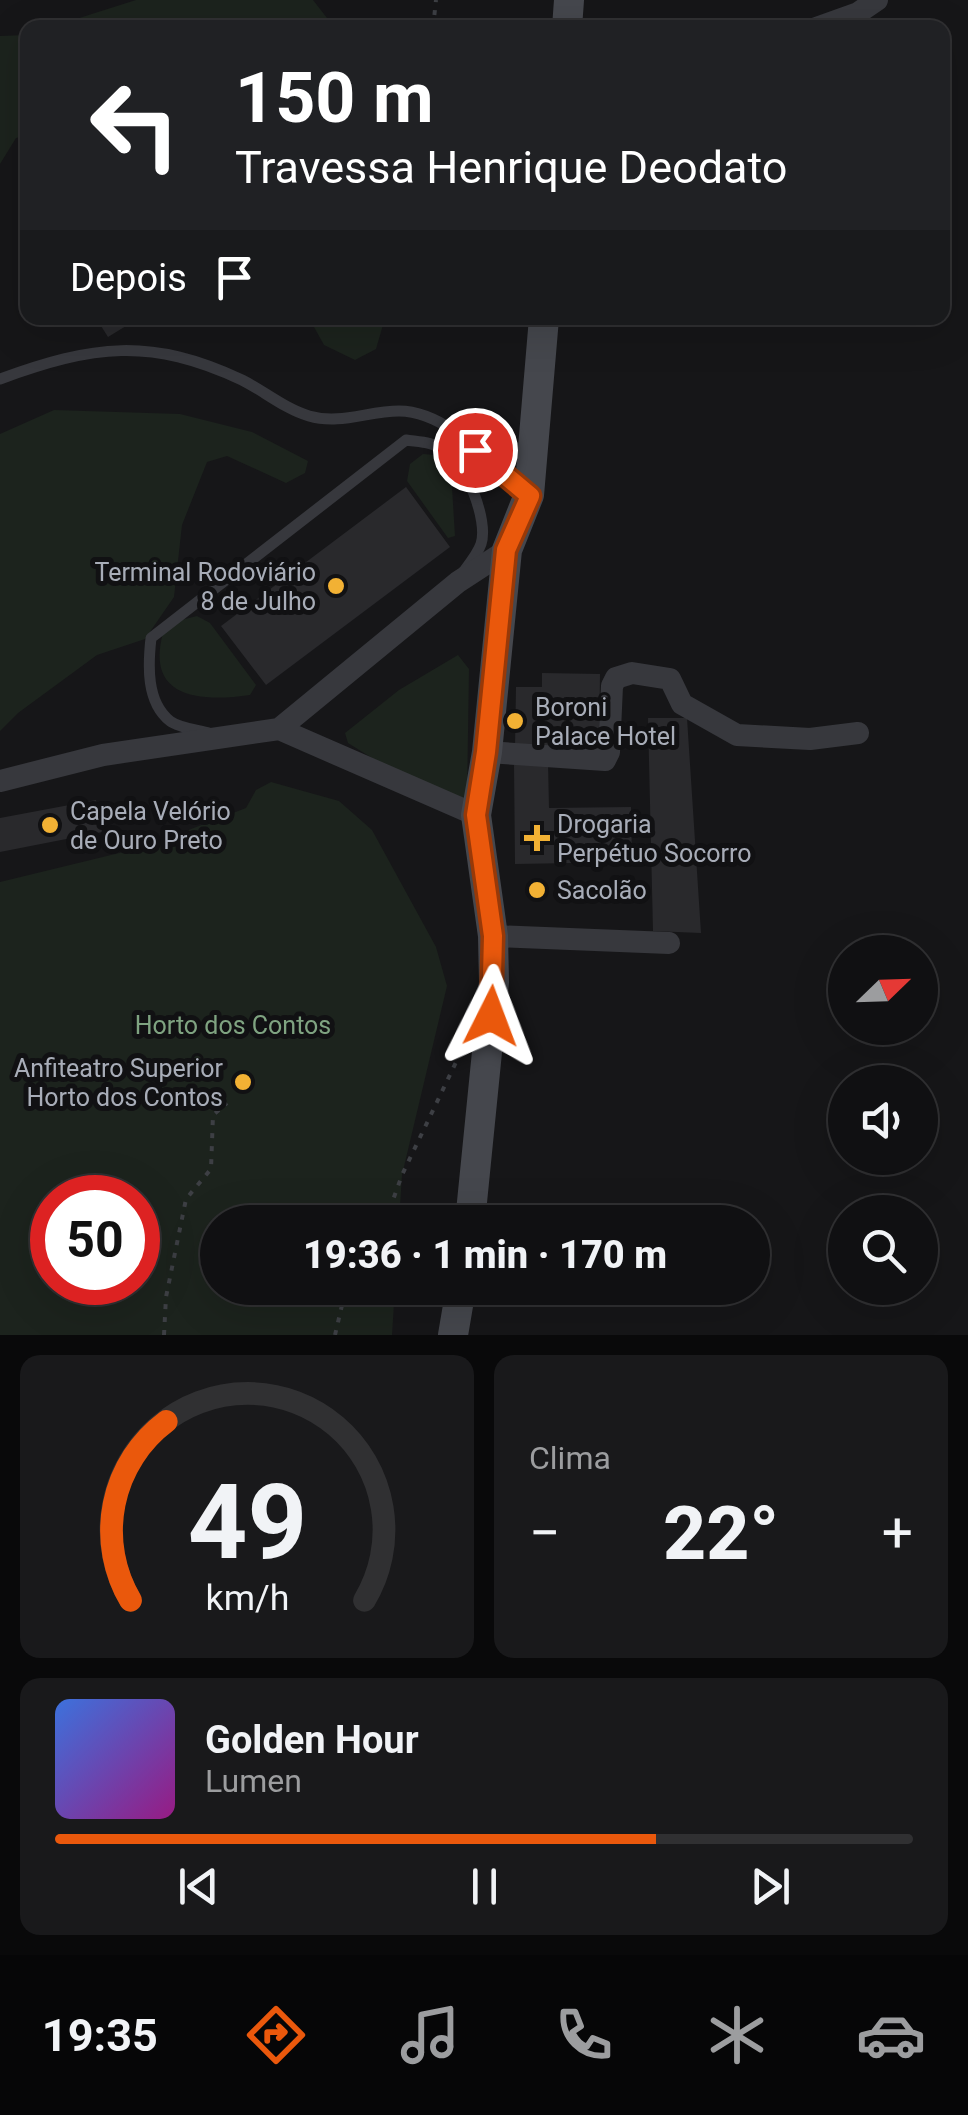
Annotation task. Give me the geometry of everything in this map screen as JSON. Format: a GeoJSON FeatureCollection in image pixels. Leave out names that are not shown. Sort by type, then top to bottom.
{"type":"FeatureCollection","features":[{"type":"Feature","properties":{"kind":"main road"},"geometry":{"type":"LineString","coordinates":[[472,1205],[494,982],[493,936],[476,815],[506,550],[530,496],[543,325]]}},
{"type":"Feature","properties":{"kind":"main road"},"geometry":{"type":"LineString","coordinates":[[453,1335],[458,1305]]}},
{"type":"Feature","properties":{"kind":"street"},"geometry":{"type":"LineString","coordinates":[[838,20],[877,0]]}},
{"type":"Feature","properties":{"kind":"street"},"geometry":{"type":"LineString","coordinates":[[0,780],[103,755],[279,728],[458,582],[506,550]]}},
{"type":"Feature","properties":{"kind":"street"},"geometry":{"type":"LineString","coordinates":[[486,752],[605,760],[612,686],[616,678],[632,673],[670,679],[682,704],[737,735],[810,740],[858,733]]}},
{"type":"Feature","properties":{"kind":"street"},"geometry":{"type":"LineString","coordinates":[[279,728],[476,815]]}},
{"type":"Feature","properties":{"kind":"street"},"geometry":{"type":"LineString","coordinates":[[493,936],[669,943]]}},
{"type":"Feature","properties":{"kind":"lane"},"geometry":{"type":"LineString","coordinates":[[0,379],[58,359],[98,351],[163,352],[196,360],[308,416],[339,420],[400,411],[423,415],[448,427],[530,496]]}},
{"type":"Feature","properties":{"kind":"lane"},"geometry":{"type":"LineString","coordinates":[[228,738],[172,723],[156,702],[148,668],[150,638],[406,440],[436,444],[450,452],[464,468],[478,506],[482,542],[458,582]]}},
{"type":"Feature","properties":{"kind":"path"},"geometry":{"type":"LineString","coordinates":[[391,1205],[460,1052]]}},
{"type":"Feature","properties":{"kind":"path"},"geometry":{"type":"LineString","coordinates":[[164,1335],[166,1297],[186,1199],[211,1169],[213,1115],[226,1102]]}},
{"type":"Feature","properties":{"kind":"path"},"geometry":{"type":"LineString","coordinates":[[335,1335],[342,1305]]}},
{"type":"Feature","properties":{"kind":"green space"},"geometry":{"type":"Polygon","coordinates":[[[136,0],[313,0],[329,20],[73,20],[136,0]]]}},
{"type":"Feature","properties":{"kind":"green space"},"geometry":{"type":"Polygon","coordinates":[[[20,35],[20,137],[0,164],[0,36],[20,35]]]}},
{"type":"Feature","properties":{"kind":"green space"},"geometry":{"type":"Polygon","coordinates":[[[313,325],[383,325],[376,349],[355,360],[324,345],[313,325]]]}},
{"type":"Feature","properties":{"kind":"green space"},"geometry":{"type":"Polygon","coordinates":[[[54,410],[180,414],[252,432],[308,461],[305,473],[286,483],[227,456],[207,462],[182,525],[174,597],[145,639],[97,655],[18,713],[0,731],[0,434],[54,410]]]}},
{"type":"Feature","properties":{"kind":"green space"},"geometry":{"type":"Polygon","coordinates":[[[423,454],[434,455],[451,471],[455,536],[448,538],[407,481],[410,464],[423,454]]]}},
{"type":"Feature","properties":{"kind":"green space"},"geometry":{"type":"Polygon","coordinates":[[[197,616],[210,623],[256,685],[250,695],[196,696],[181,691],[162,672],[163,633],[181,620],[197,616]]]}},
{"type":"Feature","properties":{"kind":"green space"},"geometry":{"type":"Polygon","coordinates":[[[458,655],[469,669],[467,798],[454,809],[348,743],[345,733],[399,690],[458,655]]]}},
{"type":"Feature","properties":{"kind":"green space","name":"Horto dos Contos"},"geometry":{"type":"Polygon","coordinates":[[[271,782],[339,801],[372,830],[436,947],[447,986],[402,1175],[400,1205],[200,1205],[200,1305],[394,1305],[392,1335],[0,1335],[0,882],[144,847],[246,808],[256,790],[271,782]]]}},
{"type":"Feature","properties":{"kind":"building"},"geometry":{"type":"Polygon","coordinates":[[[100,325],[128,325],[108,337],[100,325]]]}},
{"type":"Feature","properties":{"kind":"building","name":"Terminal Rodoviário 8 de Julho"},"geometry":{"type":"Polygon","coordinates":[[[406,487],[450,547],[266,685],[221,626],[406,487]]]}},
{"type":"Feature","properties":{"kind":"building"},"geometry":{"type":"Polygon","coordinates":[[[542,673],[600,674],[599,750],[515,748],[516,687],[542,687],[542,673]]]}},
{"type":"Feature","properties":{"kind":"building","name":"Boroni Palace Hotel"},"geometry":{"type":"Polygon","coordinates":[[[648,718],[687,718],[701,933],[653,931],[648,718]]]}},
{"type":"Feature","properties":{"kind":"building"},"geometry":{"type":"Polygon","coordinates":[[[548,762],[549,808],[631,807],[632,862],[515,864],[514,763],[548,762]]]}},
{"type":"Feature","properties":{"kind":"building","name":"Capela Velório de Ouro Preto"},"geometry":{"type":"Polygon","coordinates":[[[96,800],[102,832],[0,852],[0,818],[96,800]]]}},
{"type":"Feature","properties":{"kind":"place","name":"Terminal Rodoviário 8 de Julho"},"geometry":{"type":"Point","coordinates":[336,586]}},
{"type":"Feature","properties":{"kind":"place","name":"Boroni Palace Hotel"},"geometry":{"type":"Point","coordinates":[515,721]}},
{"type":"Feature","properties":{"kind":"place","name":"Capela Velório de Ouro Preto"},"geometry":{"type":"Point","coordinates":[50,825]}},
{"type":"Feature","properties":{"kind":"place","name":"Drogaria Perpétuo Socorro"},"geometry":{"type":"Point","coordinates":[537,838]}},
{"type":"Feature","properties":{"kind":"place","name":"Sacolão"},"geometry":{"type":"Point","coordinates":[537,890]}},
{"type":"Feature","properties":{"kind":"place","name":"Anfiteatro Superior Horto dos Contos"},"geometry":{"type":"Point","coordinates":[243,1082]}},
{"type":"Feature","properties":{"kind":"route"},"geometry":{"type":"LineString","coordinates":[[475,450],[530,496],[506,550],[476,815],[493,936],[491,1016]]}}]}
